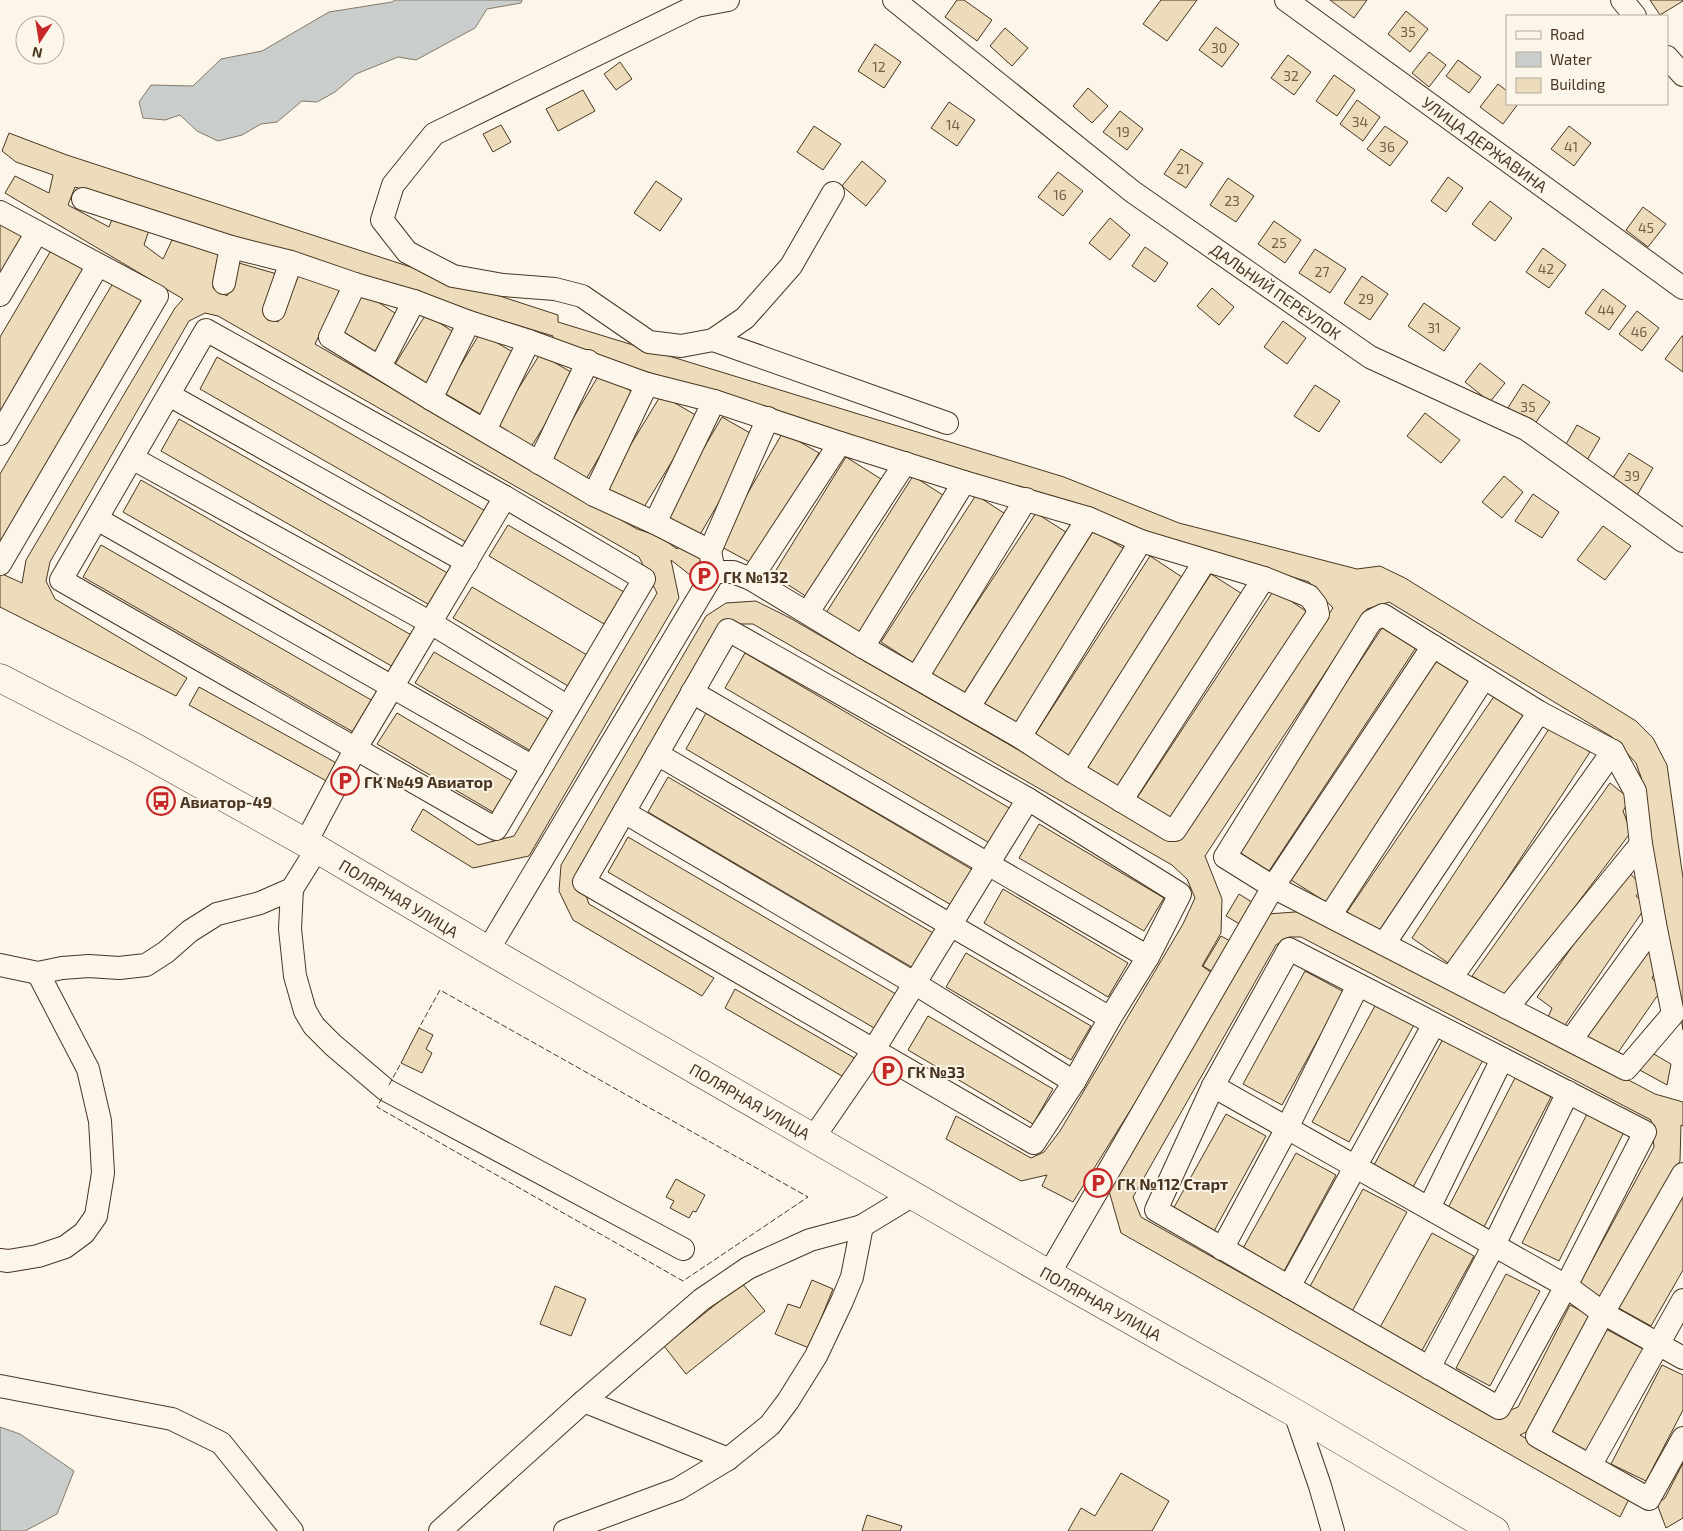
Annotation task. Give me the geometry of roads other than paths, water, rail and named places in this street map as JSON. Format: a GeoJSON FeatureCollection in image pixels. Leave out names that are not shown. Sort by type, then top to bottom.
{"type":"FeatureCollection","features":[{"type":"Feature","properties":{"kind":"main road","name":"ПОЛЯРНАЯ УЛИЦА"},"geometry":{"type":"LineString","coordinates":[[0,678],[134,748],[311,846],[1495,1531]]}},
{"type":"Feature","properties":{"kind":"street"},"geometry":{"type":"LineString","coordinates":[[728,0],[696,6],[434,134],[393,185],[382,220],[407,252],[453,276],[503,285],[555,289],[582,296],[649,342],[682,346],[713,340],[745,318],[791,266],[833,193]]}},
{"type":"Feature","properties":{"kind":"street","name":"ДАЛЬНИЙ ПЕРЕУЛОК"},"geometry":{"type":"LineString","coordinates":[[894,0],[1133,192],[1370,357],[1526,429],[1683,541]]}},
{"type":"Feature","properties":{"kind":"street","name":"УЛИЦА ДЕРЖАВИНА"},"geometry":{"type":"LineString","coordinates":[[1286,0],[1683,288]]}},
{"type":"Feature","properties":{"kind":"street"},"geometry":{"type":"LineString","coordinates":[[1622,0],[1634,15]]}},
{"type":"Feature","properties":{"kind":"street"},"geometry":{"type":"LineString","coordinates":[[1668,58],[1683,74]]}},
{"type":"Feature","properties":{"kind":"street"},"geometry":{"type":"LineString","coordinates":[[83,199],[231,247],[291,262],[355,284],[414,300],[469,322],[588,361],[647,384],[714,401],[840,444],[1088,518],[1141,541],[1264,578],[1309,596],[1316,605],[1318,614],[1174,830],[1170,830],[1072,772],[1020,737],[863,647],[808,612],[751,579],[712,562],[655,523],[594,495],[330,337],[355,284]]}},
{"type":"Feature","properties":{"kind":"street"},"geometry":{"type":"LineString","coordinates":[[0,212],[157,296],[0,564]]}},
{"type":"Feature","properties":{"kind":"street"},"geometry":{"type":"LineString","coordinates":[[0,295],[37,232]]}},
{"type":"Feature","properties":{"kind":"street"},"geometry":{"type":"LineString","coordinates":[[224,283],[231,247]]}},
{"type":"Feature","properties":{"kind":"street"},"geometry":{"type":"LineString","coordinates":[[274,310],[291,262]]}},
{"type":"Feature","properties":{"kind":"street"},"geometry":{"type":"LineString","coordinates":[[0,434],[98,265]]}},
{"type":"Feature","properties":{"kind":"street"},"geometry":{"type":"LineString","coordinates":[[380,367],[414,300]]}},
{"type":"Feature","properties":{"kind":"street"},"geometry":{"type":"LineString","coordinates":[[431,399],[469,322]]}},
{"type":"Feature","properties":{"kind":"street"},"geometry":{"type":"LineString","coordinates":[[206,330],[505,497],[644,580],[496,829],[61,580],[132,458],[206,330]]}},
{"type":"Feature","properties":{"kind":"street"},"geometry":{"type":"LineString","coordinates":[[713,340],[947,423]]}},
{"type":"Feature","properties":{"kind":"street"},"geometry":{"type":"LineString","coordinates":[[485,430],[529,341]]}},
{"type":"Feature","properties":{"kind":"street"},"geometry":{"type":"LineString","coordinates":[[539,463],[588,361]]}},
{"type":"Feature","properties":{"kind":"street"},"geometry":{"type":"LineString","coordinates":[[594,495],[647,384]]}},
{"type":"Feature","properties":{"kind":"street"},"geometry":{"type":"LineString","coordinates":[[169,395],[467,562]]}},
{"type":"Feature","properties":{"kind":"street"},"geometry":{"type":"LineString","coordinates":[[655,523],[714,401]]}},
{"type":"Feature","properties":{"kind":"street"},"geometry":{"type":"LineString","coordinates":[[488,950],[712,562],[768,418]]}},
{"type":"Feature","properties":{"kind":"street"},"geometry":{"type":"LineString","coordinates":[[751,579],[840,444]]}},
{"type":"Feature","properties":{"kind":"street"},"geometry":{"type":"LineString","coordinates":[[132,458],[431,623],[568,707]]}},
{"type":"Feature","properties":{"kind":"street"},"geometry":{"type":"LineString","coordinates":[[808,612],[905,463]]}},
{"type":"Feature","properties":{"kind":"street"},"geometry":{"type":"LineString","coordinates":[[863,647],[964,482]]}},
{"type":"Feature","properties":{"kind":"street"},"geometry":{"type":"LineString","coordinates":[[505,497],[356,748],[292,888],[290,929],[294,976],[305,1012],[314,1026],[333,1045],[386,1090],[683,1249]]}},
{"type":"Feature","properties":{"kind":"street"},"geometry":{"type":"LineString","coordinates":[[918,677],[1026,499]]}},
{"type":"Feature","properties":{"kind":"street"},"geometry":{"type":"LineString","coordinates":[[969,707],[1088,518]]}},
{"type":"Feature","properties":{"kind":"street"},"geometry":{"type":"LineString","coordinates":[[97,519],[533,767]]}},
{"type":"Feature","properties":{"kind":"street"},"geometry":{"type":"LineString","coordinates":[[1020,737],[1141,541]]}},
{"type":"Feature","properties":{"kind":"street"},"geometry":{"type":"LineString","coordinates":[[1072,772],[1204,561]]}},
{"type":"Feature","properties":{"kind":"street"},"geometry":{"type":"LineString","coordinates":[[1121,801],[1264,578]]}},
{"type":"Feature","properties":{"kind":"street"},"geometry":{"type":"LineString","coordinates":[[1383,615],[1433,646],[1539,712],[1613,751],[1635,791],[1641,844],[1673,1014],[1626,1069],[1273,887],[1225,856],[1371,621],[1383,615]]}},
{"type":"Feature","properties":{"kind":"street"},"geometry":{"type":"LineString","coordinates":[[728,630],[1028,799],[1180,894],[1148,957],[1110,1018],[1074,1082],[1034,1143],[584,882],[657,754],[728,630]]}},
{"type":"Feature","properties":{"kind":"street"},"geometry":{"type":"LineString","coordinates":[[1049,1274],[1273,887],[1433,646]]}},
{"type":"Feature","properties":{"kind":"street"},"geometry":{"type":"LineString","coordinates":[[1330,916],[1484,678]]}},
{"type":"Feature","properties":{"kind":"street"},"geometry":{"type":"LineString","coordinates":[[692,692],[1148,957]]}},
{"type":"Feature","properties":{"kind":"street"},"geometry":{"type":"LineString","coordinates":[[1384,944],[1539,712]]}},
{"type":"Feature","properties":{"kind":"street"},"geometry":{"type":"LineString","coordinates":[[1451,978],[1613,751]]}},
{"type":"Feature","properties":{"kind":"street"},"geometry":{"type":"LineString","coordinates":[[657,754],[1110,1018]]}},
{"type":"Feature","properties":{"kind":"street"},"geometry":{"type":"LineString","coordinates":[[814,1137],[873,1051],[1028,799]]}},
{"type":"Feature","properties":{"kind":"street"},"geometry":{"type":"LineString","coordinates":[[624,812],[914,983],[1074,1082]]}},
{"type":"Feature","properties":{"kind":"street"},"geometry":{"type":"LineString","coordinates":[[1507,1008],[1641,844]]}},
{"type":"Feature","properties":{"kind":"street"},"geometry":{"type":"LineString","coordinates":[[14,971],[89,966],[119,968],[146,965],[166,952],[190,931],[217,914],[260,903],[292,888]]}},
{"type":"Feature","properties":{"kind":"street"},"geometry":{"type":"LineString","coordinates":[[1571,1040],[1655,924]]}},
{"type":"Feature","properties":{"kind":"street"},"geometry":{"type":"LineString","coordinates":[[1288,949],[1358,985],[1645,1132],[1566,1286],[1499,1408],[1156,1210],[1213,1086],[1288,949]]}},
{"type":"Feature","properties":{"kind":"street"},"geometry":{"type":"LineString","coordinates":[[0,1260],[8,1261],[38,1256],[66,1247],[84,1233],[96,1216],[103,1173],[100,1121],[88,1069],[14,971]]}},
{"type":"Feature","properties":{"kind":"street"},"geometry":{"type":"LineString","coordinates":[[1222,1249],[1287,1128],[1358,985]]}},
{"type":"Feature","properties":{"kind":"street"},"geometry":{"type":"LineString","coordinates":[[1289,1287],[1434,1024]]}},
{"type":"Feature","properties":{"kind":"street"},"geometry":{"type":"LineString","coordinates":[[1429,1208],[1502,1059]]}},
{"type":"Feature","properties":{"kind":"street"},"geometry":{"type":"LineString","coordinates":[[1213,1086],[1566,1286],[1602,1313],[1683,1358]]}},
{"type":"Feature","properties":{"kind":"street"},"geometry":{"type":"LineString","coordinates":[[1429,1368],[1494,1245],[1568,1092]]}},
{"type":"Feature","properties":{"kind":"street"},"geometry":{"type":"LineString","coordinates":[[1683,1174],[1602,1313],[1537,1436],[1649,1499],[1683,1438]]}},
{"type":"Feature","properties":{"kind":"street"},"geometry":{"type":"LineString","coordinates":[[440,1531],[584,1401],[700,1300],[748,1268],[810,1240],[862,1226],[912,1195]]}},
{"type":"Feature","properties":{"kind":"street"},"geometry":{"type":"LineString","coordinates":[[566,1531],[678,1489],[728,1459],[770,1425],[788,1401],[816,1356],[852,1277],[862,1226]]}},
{"type":"Feature","properties":{"kind":"street"},"geometry":{"type":"LineString","coordinates":[[1590,1466],[1683,1300]]}},
{"type":"Feature","properties":{"kind":"street"},"geometry":{"type":"LineString","coordinates":[[0,1386],[172,1419],[222,1443],[292,1531]]}},
{"type":"Feature","properties":{"kind":"street"},"geometry":{"type":"LineString","coordinates":[[584,1401],[728,1459]]}},
{"type":"Feature","properties":{"kind":"street"},"geometry":{"type":"LineString","coordinates":[[1294,1413],[1320,1486],[1333,1531]]}},
{"type":"Feature","properties":{"kind":"water"},"geometry":{"type":"Polygon","coordinates":[[[395,0],[522,0],[521,3],[487,9],[475,28],[416,60],[398,57],[356,74],[335,92],[317,102],[302,101],[277,122],[261,124],[242,135],[218,141],[197,131],[180,115],[165,120],[143,118],[139,102],[151,85],[193,86],[221,59],[262,51],[329,12],[395,0]]]}},
{"type":"Feature","properties":{"kind":"water"},"geometry":{"type":"Polygon","coordinates":[[[0,1427],[20,1434],[74,1471],[57,1514],[25,1531],[0,1531],[0,1427]]]}},
{"type":"Feature","properties":{"kind":"place","name":"ГК №132"},"geometry":{"type":"Point","coordinates":[704,576]}},
{"type":"Feature","properties":{"kind":"place","name":"ГК №49 Авиатор"},"geometry":{"type":"Point","coordinates":[345,781]}},
{"type":"Feature","properties":{"kind":"place","name":"Авиатор-49"},"geometry":{"type":"Point","coordinates":[161,801]}},
{"type":"Feature","properties":{"kind":"place","name":"ГК №33"},"geometry":{"type":"Point","coordinates":[888,1071]}},
{"type":"Feature","properties":{"kind":"place","name":"ГК №112 Старт"},"geometry":{"type":"Point","coordinates":[1098,1183]}}]}
